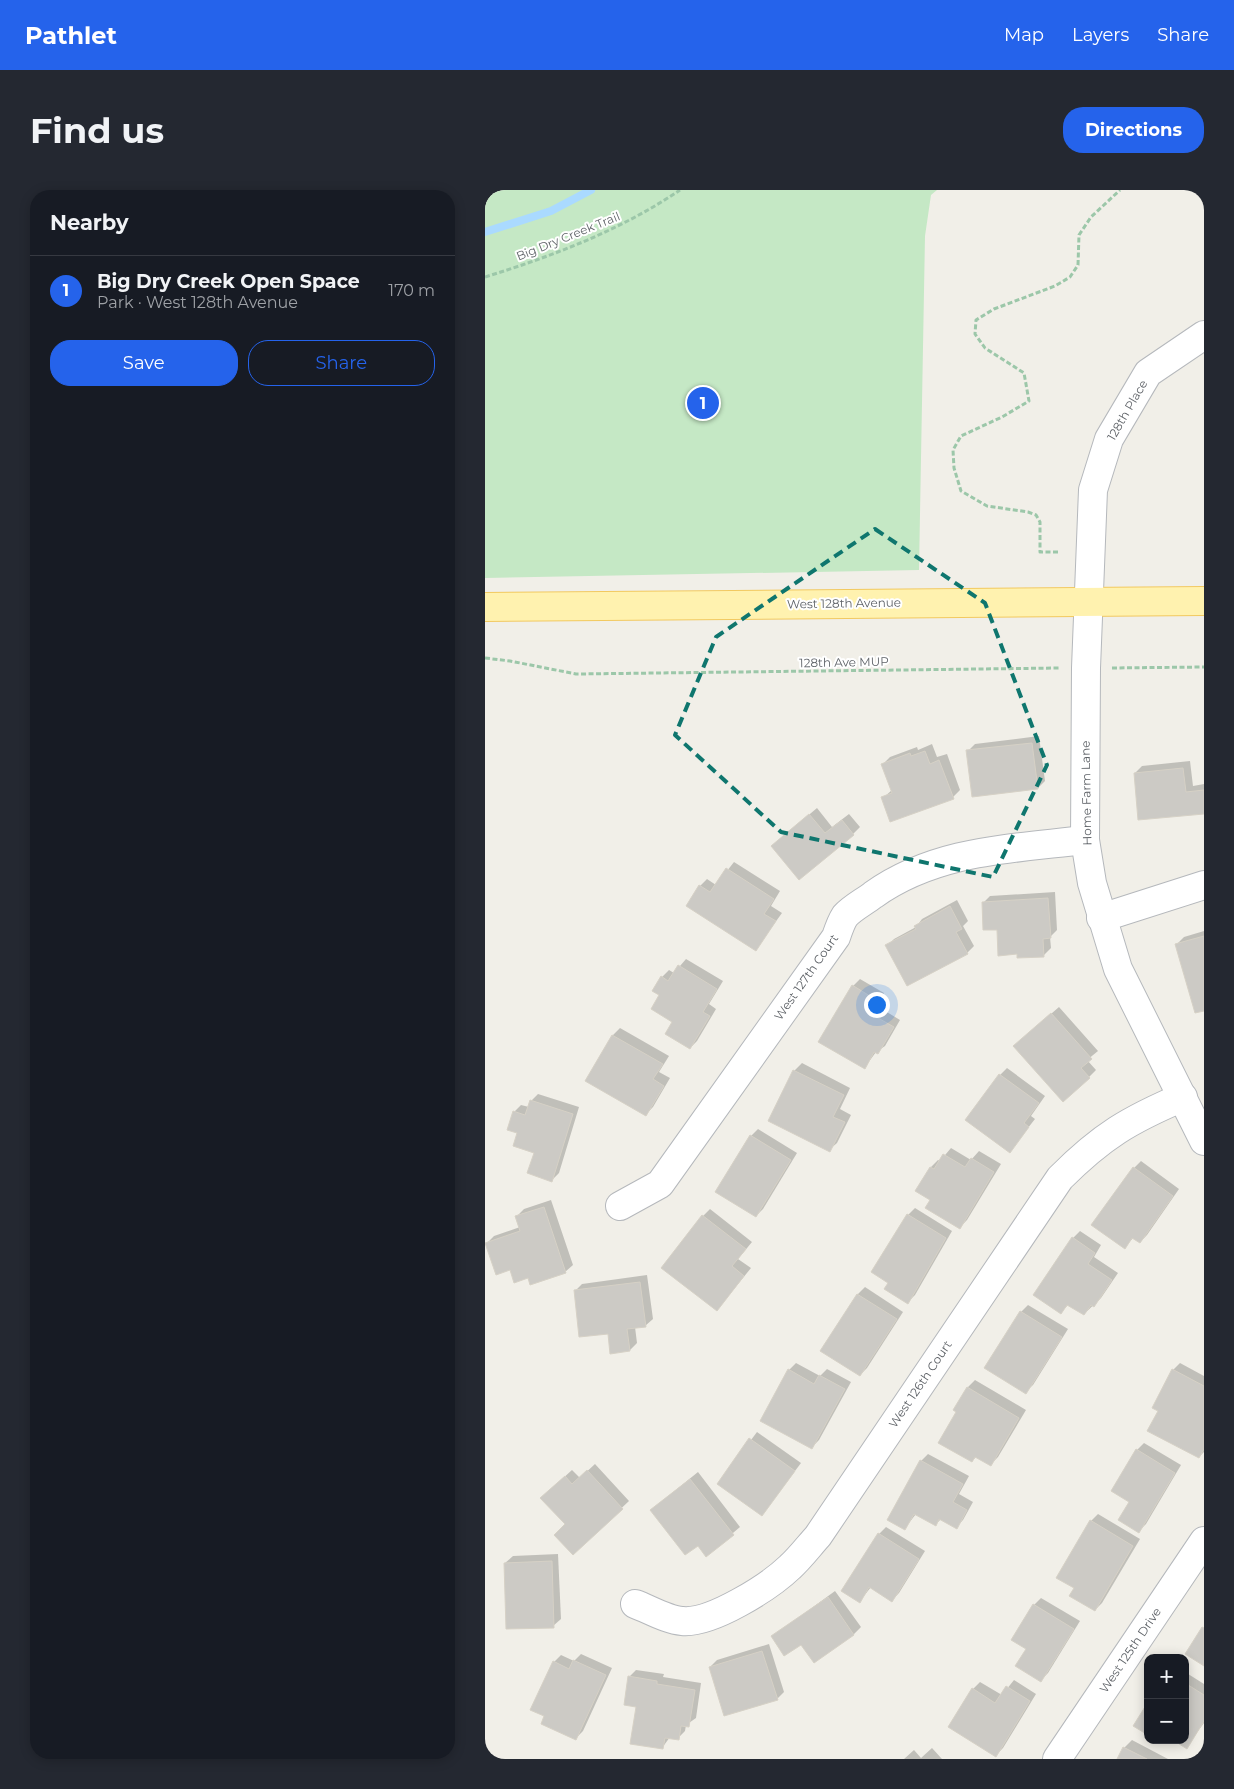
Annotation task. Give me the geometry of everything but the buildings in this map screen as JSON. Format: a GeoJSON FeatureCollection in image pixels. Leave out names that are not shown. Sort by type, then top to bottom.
{"type":"FeatureCollection","features":[{"type":"Feature","properties":{"kind":"main road","name":"West 128th Avenue"},"geometry":{"type":"LineString","coordinates":[[485,607],[1204,601]]}},
{"type":"Feature","properties":{"kind":"street","name":"128th Place"},"geometry":{"type":"LineString","coordinates":[[1087,601],[1093,490],[1109,439],[1148,373],[1204,335]]}},
{"type":"Feature","properties":{"kind":"street","name":"Home Farm Lane"},"geometry":{"type":"LineString","coordinates":[[1087,601],[1085,840],[1092,882],[1101,918],[1118,969],[1204,1141]]}},
{"type":"Feature","properties":{"kind":"street","name":"West 127th Court"},"geometry":{"type":"LineString","coordinates":[[620,1206],[660,1184],[836,937],[844,917],[860,904],[892,882],[930,864],[967,854],[1085,840]]}},
{"type":"Feature","properties":{"kind":"street"},"geometry":{"type":"LineString","coordinates":[[1101,918],[1204,885]]}},
{"type":"Feature","properties":{"kind":"street","name":"West 126th Court"},"geometry":{"type":"LineString","coordinates":[[635,1604],[681,1622],[712,1616],[761,1589],[789,1568],[818,1536],[1060,1178],[1114,1130],[1141,1115],[1183,1097]]}},
{"type":"Feature","properties":{"kind":"street","name":"West 125th Drive"},"geometry":{"type":"LineString","coordinates":[[1057,1759],[1204,1541]]}},
{"type":"Feature","properties":{"kind":"path","name":"Big Dry Creek Trail"},"geometry":{"type":"LineString","coordinates":[[485,278],[599,236],[650,210],[680,190]]}},
{"type":"Feature","properties":{"kind":"path"},"geometry":{"type":"LineString","coordinates":[[1058,552],[1040,552],[1040,522],[1036,515],[1028,512],[987,506],[961,490],[954,468],[953,450],[961,436],[1002,417],[1029,401],[1024,373],[985,348],[975,334],[976,320],[994,309],[1055,286],[1070,277],[1078,264],[1079,235],[1091,218],[1120,190]]}},
{"type":"Feature","properties":{"kind":"path","name":"128th Ave MUP"},"geometry":{"type":"LineString","coordinates":[[485,658],[511,660],[576,674],[1204,667]]}},
{"type":"Feature","properties":{"kind":"highlighted area"},"geometry":{"type":"Polygon","coordinates":[[[875,529],[985,603],[1047,765],[993,877],[781,832],[675,735],[716,637],[875,529]]]}},
{"type":"Feature","properties":{"kind":"green space"},"geometry":{"type":"Polygon","coordinates":[[[485,190],[937,190],[931,195],[925,236],[919,570],[485,578],[485,190]]]}},
{"type":"Feature","properties":{"kind":"waterway"},"geometry":{"type":"LineString","coordinates":[[485,232],[551,211],[591,190]]}},
{"type":"Feature","properties":{"kind":"place","name":"Big Dry Creek Open Space"},"geometry":{"type":"Point","coordinates":[703,403]}}]}
